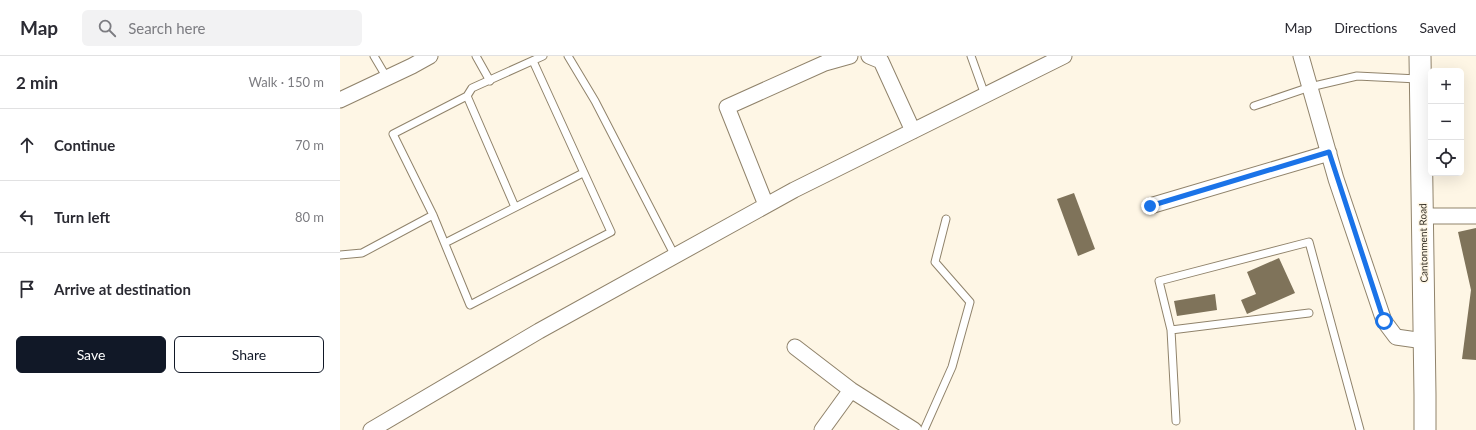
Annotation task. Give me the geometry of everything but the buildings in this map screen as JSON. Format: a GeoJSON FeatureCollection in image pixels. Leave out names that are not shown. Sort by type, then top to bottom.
{"type":"FeatureCollection","features":[{"type":"Feature","properties":{"kind":"street"},"geometry":{"type":"LineString","coordinates":[[340,100],[430,56]]}},
{"type":"Feature","properties":{"kind":"street"},"geometry":{"type":"LineString","coordinates":[[766,205],[727,107],[825,63],[850,56]]}},
{"type":"Feature","properties":{"kind":"street"},"geometry":{"type":"LineString","coordinates":[[869,56],[881,61],[913,131]]}},
{"type":"Feature","properties":{"kind":"street"},"geometry":{"type":"LineString","coordinates":[[371,430],[539,332],[766,205],[1064,56]]}},
{"type":"Feature","properties":{"kind":"street"},"geometry":{"type":"LineString","coordinates":[[1301,56],[1329,152],[1384,321],[1396,337],[1424,341]]}},
{"type":"Feature","properties":{"kind":"street","name":"Cantonment Road"},"geometry":{"type":"LineString","coordinates":[[1420,56],[1425,430]]}},
{"type":"Feature","properties":{"kind":"street"},"geometry":{"type":"LineString","coordinates":[[1150,206],[1329,152]]}},
{"type":"Feature","properties":{"kind":"street"},"geometry":{"type":"LineString","coordinates":[[1422,216],[1476,216]]}},
{"type":"Feature","properties":{"kind":"street"},"geometry":{"type":"LineString","coordinates":[[795,347],[851,390],[914,430]]}},
{"type":"Feature","properties":{"kind":"street"},"geometry":{"type":"LineString","coordinates":[[822,430],[851,390]]}},
{"type":"Feature","properties":{"kind":"lane"},"geometry":{"type":"LineString","coordinates":[[374,56],[387,78]]}},
{"type":"Feature","properties":{"kind":"lane"},"geometry":{"type":"LineString","coordinates":[[476,56],[490,81]]}},
{"type":"Feature","properties":{"kind":"lane"},"geometry":{"type":"LineString","coordinates":[[533,61],[610,232],[470,305],[433,215],[393,134],[467,96],[472,88],[543,56]]}},
{"type":"Feature","properties":{"kind":"lane"},"geometry":{"type":"LineString","coordinates":[[568,56],[595,101],[675,256]]}},
{"type":"Feature","properties":{"kind":"lane"},"geometry":{"type":"LineString","coordinates":[[971,56],[986,95]]}},
{"type":"Feature","properties":{"kind":"lane"},"geometry":{"type":"LineString","coordinates":[[1254,106],[1310,87],[1357,76],[1420,79]]}},
{"type":"Feature","properties":{"kind":"lane"},"geometry":{"type":"LineString","coordinates":[[467,96],[515,207]]}},
{"type":"Feature","properties":{"kind":"lane"},"geometry":{"type":"LineString","coordinates":[[445,243],[583,173]]}},
{"type":"Feature","properties":{"kind":"lane"},"geometry":{"type":"LineString","coordinates":[[340,255],[362,253],[433,215]]}},
{"type":"Feature","properties":{"kind":"lane"},"geometry":{"type":"LineString","coordinates":[[924,430],[952,367],[970,302],[935,262],[946,219]]}},
{"type":"Feature","properties":{"kind":"lane"},"geometry":{"type":"LineString","coordinates":[[1176,421],[1171,330],[1159,281],[1309,242],[1360,430]]}},
{"type":"Feature","properties":{"kind":"lane"},"geometry":{"type":"LineString","coordinates":[[1171,330],[1309,313]]}},
{"type":"Feature","properties":{"kind":"route"},"geometry":{"type":"LineString","coordinates":[[1150,206],[1329,152],[1336,179],[1384,321]]}}]}
